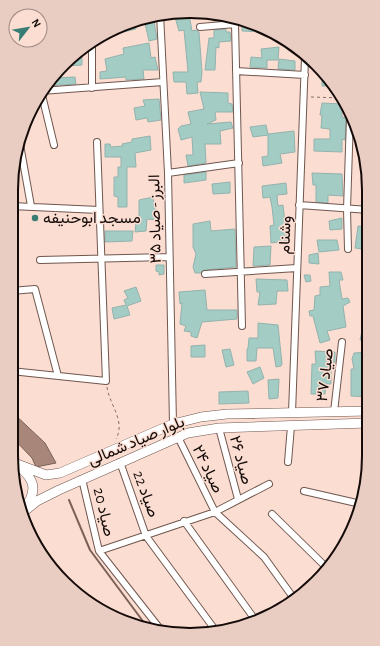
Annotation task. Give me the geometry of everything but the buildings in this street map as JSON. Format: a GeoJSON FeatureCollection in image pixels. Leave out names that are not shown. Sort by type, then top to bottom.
{"type":"FeatureCollection","features":[{"type":"Feature","properties":{"kind":"main road","name":"بلوار صیاد شمالی"},"geometry":{"type":"LineString","coordinates":[[18,464],[46,475],[60,473],[173,424],[201,417],[220,415],[362,411]]}},
{"type":"Feature","properties":{"kind":"main road","name":"بلوار صیاد شمالی"},"geometry":{"type":"LineString","coordinates":[[27,509],[37,501],[120,462],[178,437],[219,428],[362,423]]}},
{"type":"Feature","properties":{"kind":"main road"},"geometry":{"type":"LineString","coordinates":[[18,465],[27,472],[33,486],[31,499],[26,507]]}},
{"type":"Feature","properties":{"kind":"street","name":"البرز - صیاد ۳۵"},"geometry":{"type":"LineString","coordinates":[[160,20],[168,173],[168,257],[173,424]]}},
{"type":"Feature","properties":{"kind":"street"},"geometry":{"type":"LineString","coordinates":[[200,27],[235,24],[242,326]]}},
{"type":"Feature","properties":{"kind":"street"},"geometry":{"type":"LineString","coordinates":[[92,49],[92,88]]}},
{"type":"Feature","properties":{"kind":"street","name":"وشنام"},"geometry":{"type":"LineString","coordinates":[[292,413],[305,63]]}},
{"type":"Feature","properties":{"kind":"street"},"geometry":{"type":"LineString","coordinates":[[236,71],[305,75]]}},
{"type":"Feature","properties":{"kind":"street"},"geometry":{"type":"LineString","coordinates":[[50,90],[164,82]]}},
{"type":"Feature","properties":{"kind":"street"},"geometry":{"type":"LineString","coordinates":[[43,100],[54,145]]}},
{"type":"Feature","properties":{"kind":"street"},"geometry":{"type":"LineString","coordinates":[[348,249],[347,209],[350,126]]}},
{"type":"Feature","properties":{"kind":"street"},"geometry":{"type":"LineString","coordinates":[[18,372],[106,381],[97,142]]}},
{"type":"Feature","properties":{"kind":"street"},"geometry":{"type":"LineString","coordinates":[[22,154],[31,206]]}},
{"type":"Feature","properties":{"kind":"street"},"geometry":{"type":"LineString","coordinates":[[168,173],[239,163]]}},
{"type":"Feature","properties":{"kind":"street"},"geometry":{"type":"LineString","coordinates":[[299,205],[362,210]]}},
{"type":"Feature","properties":{"kind":"street"},"geometry":{"type":"LineString","coordinates":[[18,206],[99,210]]}},
{"type":"Feature","properties":{"kind":"street"},"geometry":{"type":"LineString","coordinates":[[40,260],[168,257]]}},
{"type":"Feature","properties":{"kind":"street"},"geometry":{"type":"LineString","coordinates":[[204,274],[297,268]]}},
{"type":"Feature","properties":{"kind":"street"},"geometry":{"type":"LineString","coordinates":[[18,290],[35,289],[58,376]]}},
{"type":"Feature","properties":{"kind":"street","name":"صیاد ۳۷"},"geometry":{"type":"LineString","coordinates":[[334,412],[342,342]]}},
{"type":"Feature","properties":{"kind":"street"},"geometry":{"type":"LineString","coordinates":[[288,462],[291,426]]}},
{"type":"Feature","properties":{"kind":"street","name":"صیاد ۲۶"},"geometry":{"type":"LineString","coordinates":[[219,428],[238,499]]}},
{"type":"Feature","properties":{"kind":"street","name":"صیاد ۲۴"},"geometry":{"type":"LineString","coordinates":[[178,437],[215,512]]}},
{"type":"Feature","properties":{"kind":"street","name":"صیاد 22"},"geometry":{"type":"LineString","coordinates":[[120,462],[146,536],[213,627]]}},
{"type":"Feature","properties":{"kind":"street","name":"صیاد 20"},"geometry":{"type":"LineString","coordinates":[[82,480],[99,551]]}},
{"type":"Feature","properties":{"kind":"street"},"geometry":{"type":"LineString","coordinates":[[157,625],[99,551],[146,536],[184,521],[215,512],[269,484]]}},
{"type":"Feature","properties":{"kind":"street"},"geometry":{"type":"LineString","coordinates":[[304,491],[356,503]]}},
{"type":"Feature","properties":{"kind":"street"},"geometry":{"type":"LineString","coordinates":[[215,512],[264,557],[291,595]]}},
{"type":"Feature","properties":{"kind":"street"},"geometry":{"type":"LineString","coordinates":[[272,514],[323,564]]}},
{"type":"Feature","properties":{"kind":"street"},"geometry":{"type":"LineString","coordinates":[[184,521],[253,616]]}},
{"type":"Feature","properties":{"kind":"path"},"geometry":{"type":"LineString","coordinates":[[303,96],[335,98]]}},
{"type":"Feature","properties":{"kind":"path"},"geometry":{"type":"LineString","coordinates":[[106,381],[108,394],[117,412],[119,434],[115,440]]}},
{"type":"Feature","properties":{"kind":"shaded area"},"geometry":{"type":"Polygon","coordinates":[[[18,418],[45,443],[56,463],[36,467],[32,458],[18,443],[18,418]]]}},
{"type":"Feature","properties":{"kind":"waterway"},"geometry":{"type":"LineString","coordinates":[[69,500],[90,550],[143,621]]}},
{"type":"Feature","properties":{"kind":"place","name":"مسجد ابوحنیفه"},"geometry":{"type":"Point","coordinates":[35,218]}}]}
